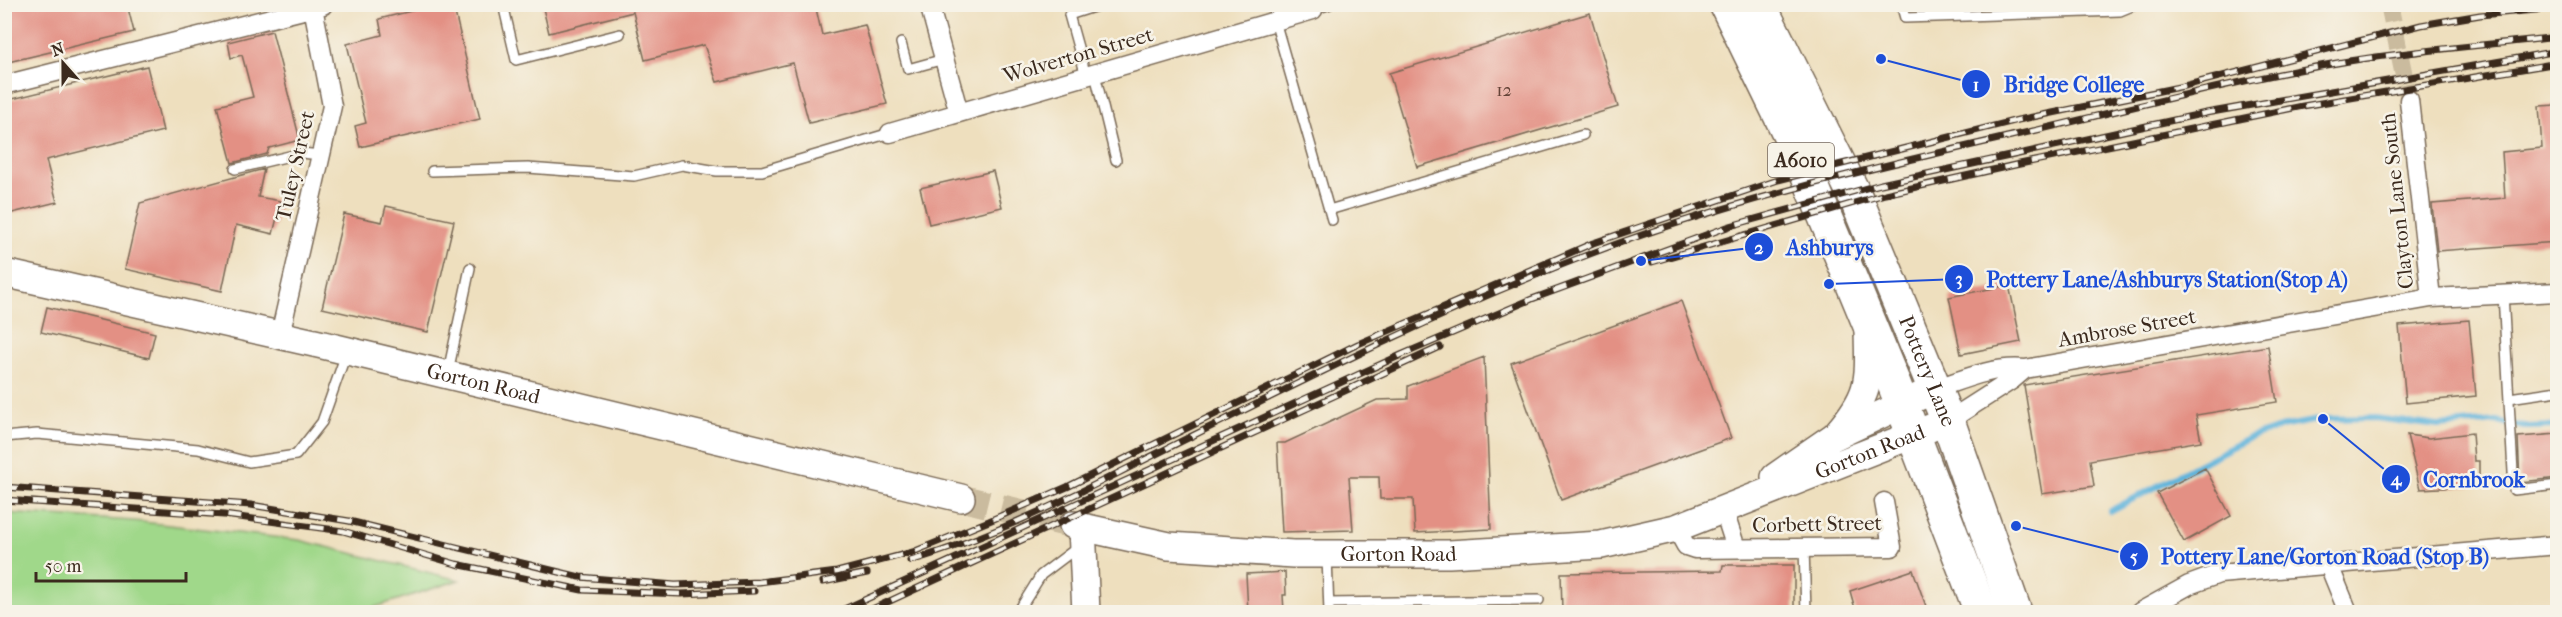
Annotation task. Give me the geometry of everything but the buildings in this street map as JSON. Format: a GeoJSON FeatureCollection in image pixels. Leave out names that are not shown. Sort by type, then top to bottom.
{"type":"FeatureCollection","features":[{"type":"Feature","properties":{"kind":"highway","name":"Pottery Lane"},"geometry":{"type":"LineString","coordinates":[[1726,4],[1799,154],[1902,404],[1981,612]]}},
{"type":"Feature","properties":{"kind":"highway","name":"Pottery Lane"},"geometry":{"type":"LineString","coordinates":[[1760,4],[1855,196],[1948,421],[2015,612]]}},
{"type":"Feature","properties":{"kind":"street"},"geometry":{"type":"LineString","coordinates":[[929,4],[959,113]]}},
{"type":"Feature","properties":{"kind":"street"},"geometry":{"type":"LineString","coordinates":[[4,85],[318,6]]}},
{"type":"Feature","properties":{"kind":"street","name":"Tuley Street"},"geometry":{"type":"LineString","coordinates":[[280,335],[332,106],[318,6]]}},
{"type":"Feature","properties":{"kind":"street","name":"Wolverton Street"},"geometry":{"type":"LineString","coordinates":[[890,133],[1321,7]]}},
{"type":"Feature","properties":{"kind":"street","name":"Clayton Lane South"},"geometry":{"type":"LineString","coordinates":[[2409,100],[2431,298]]}},
{"type":"Feature","properties":{"kind":"street","name":"Gorton Road"},"geometry":{"type":"LineString","coordinates":[[4,273],[280,335],[961,498]]}},
{"type":"Feature","properties":{"kind":"street","name":"Ambrose Street"},"geometry":{"type":"LineString","coordinates":[[1935,389],[1977,374],[2010,368],[2025,369],[2431,298],[2558,292]]}},
{"type":"Feature","properties":{"kind":"street"},"geometry":{"type":"LineString","coordinates":[[1833,437],[1858,410],[1869,379],[1868,320]]}},
{"type":"Feature","properties":{"kind":"street","name":"Ambrose Street"},"geometry":{"type":"LineString","coordinates":[[1948,421],[2012,380],[2025,369]]}},
{"type":"Feature","properties":{"kind":"street","name":"Gorton Road"},"geometry":{"type":"LineString","coordinates":[[1723,508],[1788,469],[1833,437],[1935,389]]}},
{"type":"Feature","properties":{"kind":"street","name":"Gorton Road"},"geometry":{"type":"LineString","coordinates":[[1079,532],[1169,546],[1327,554],[1449,554],[1601,545],[1676,528],[1948,421]]}},
{"type":"Feature","properties":{"kind":"street","name":"Corbett Street"},"geometry":{"type":"LineString","coordinates":[[1676,528],[1686,546],[1695,549],[1892,547],[1884,502]]}},
{"type":"Feature","properties":{"kind":"street","name":"Corbett Street"},"geometry":{"type":"LineString","coordinates":[[1723,508],[1736,548]]}},
{"type":"Feature","properties":{"kind":"street"},"geometry":{"type":"LineString","coordinates":[[1079,532],[1086,612]]}},
{"type":"Feature","properties":{"kind":"street"},"geometry":{"type":"LineString","coordinates":[[2140,612],[2189,585],[2219,574],[2558,545]]}},
{"type":"Feature","properties":{"kind":"street"},"geometry":{"type":"LineString","coordinates":[[2328,563],[2348,612]]}},
{"type":"Feature","properties":{"kind":"lane"},"geometry":{"type":"LineString","coordinates":[[503,4],[516,60],[620,34]]}},
{"type":"Feature","properties":{"kind":"lane"},"geometry":{"type":"LineString","coordinates":[[1103,4],[1069,15],[1116,160]]}},
{"type":"Feature","properties":{"kind":"lane"},"geometry":{"type":"LineString","coordinates":[[1901,4],[1905,18],[2120,11],[2137,4]]}},
{"type":"Feature","properties":{"kind":"lane"},"geometry":{"type":"LineString","coordinates":[[1275,21],[1330,215],[1583,135]]}},
{"type":"Feature","properties":{"kind":"lane"},"geometry":{"type":"LineString","coordinates":[[901,43],[908,69],[944,59]]}},
{"type":"Feature","properties":{"kind":"lane"},"geometry":{"type":"LineString","coordinates":[[432,171],[528,168],[634,176],[682,165],[717,171],[762,171],[890,133]]}},
{"type":"Feature","properties":{"kind":"lane"},"geometry":{"type":"LineString","coordinates":[[235,169],[302,153],[320,155]]}},
{"type":"Feature","properties":{"kind":"lane"},"geometry":{"type":"LineString","coordinates":[[447,375],[470,268]]}},
{"type":"Feature","properties":{"kind":"lane"},"geometry":{"type":"LineString","coordinates":[[2503,294],[2514,490],[2558,485]]}},
{"type":"Feature","properties":{"kind":"lane"},"geometry":{"type":"LineString","coordinates":[[4,437],[37,434],[187,448],[249,462],[296,455],[322,422],[347,351]]}},
{"type":"Feature","properties":{"kind":"lane"},"geometry":{"type":"LineString","coordinates":[[2509,398],[2558,391]]}},
{"type":"Feature","properties":{"kind":"lane"},"geometry":{"type":"LineString","coordinates":[[1018,612],[1041,575],[1079,532]]}},
{"type":"Feature","properties":{"kind":"lane"},"geometry":{"type":"LineString","coordinates":[[1804,548],[1806,612]]}},
{"type":"Feature","properties":{"kind":"lane"},"geometry":{"type":"LineString","coordinates":[[1327,554],[1329,608],[1539,600]]}},
{"type":"Feature","properties":{"kind":"green space"},"geometry":{"type":"Polygon","coordinates":[[[5,513],[134,521],[299,540],[459,580],[360,612],[5,612],[5,513]]]}},
{"type":"Feature","properties":{"kind":"waterway"},"geometry":{"type":"LineString","coordinates":[[2110,511],[2251,437],[2286,426],[2323,419],[2375,418],[2438,426],[2497,421],[2524,427],[2558,426]]}},
{"type":"Feature","properties":{"kind":"tunnel"},"geometry":{"type":"LineString","coordinates":[[2389,4],[2409,100]]}},
{"type":"Feature","properties":{"kind":"tunnel"},"geometry":{"type":"LineString","coordinates":[[961,498],[1073,525]]}},
{"type":"Feature","properties":{"kind":"railway"},"geometry":{"type":"LineString","coordinates":[[4,487],[251,505],[349,521],[580,577],[675,585],[759,582],[837,572],[913,552],[989,521],[1067,487],[1358,344],[1593,243],[1778,180],[2018,120],[2184,86],[2421,25],[2480,15],[2558,8]]}},
{"type":"Feature","properties":{"kind":"railway"},"geometry":{"type":"LineString","coordinates":[[910,561],[982,536],[1052,505],[1340,363],[1441,316],[1543,272],[1696,217],[1851,174],[2263,77],[2375,57],[2558,37]]}},
{"type":"Feature","properties":{"kind":"railway"},"geometry":{"type":"LineString","coordinates":[[838,612],[1401,355],[1532,299],[1730,226],[1881,184],[2206,113],[2558,51]]}},
{"type":"Feature","properties":{"kind":"railway"},"geometry":{"type":"LineString","coordinates":[[1652,262],[1885,194],[2015,165],[2303,106],[2558,63]]}},
{"type":"Feature","properties":{"kind":"railway"},"geometry":{"type":"LineString","coordinates":[[866,612],[1440,347]]}},
{"type":"Feature","properties":{"kind":"railway"},"geometry":{"type":"LineString","coordinates":[[4,500],[224,515],[343,531],[456,564],[582,590],[681,594],[754,591]]}},
{"type":"Feature","properties":{"kind":"railway"},"geometry":{"type":"LineString","coordinates":[[823,582],[867,573]]}},
{"type":"Feature","properties":{"kind":"place","name":"Bridge College"},"geometry":{"type":"Point","coordinates":[1881,59]}},
{"type":"Feature","properties":{"kind":"place","name":"Ashburys"},"geometry":{"type":"Point","coordinates":[1641,261]}},
{"type":"Feature","properties":{"kind":"place","name":"Pottery Lane/Ashburys Station(Stop A)"},"geometry":{"type":"Point","coordinates":[1829,284]}},
{"type":"Feature","properties":{"kind":"place","name":"Cornbrook"},"geometry":{"type":"Point","coordinates":[2323,419]}},
{"type":"Feature","properties":{"kind":"place","name":"Pottery Lane/Gorton Road (Stop B)"},"geometry":{"type":"Point","coordinates":[2016,526]}}]}
